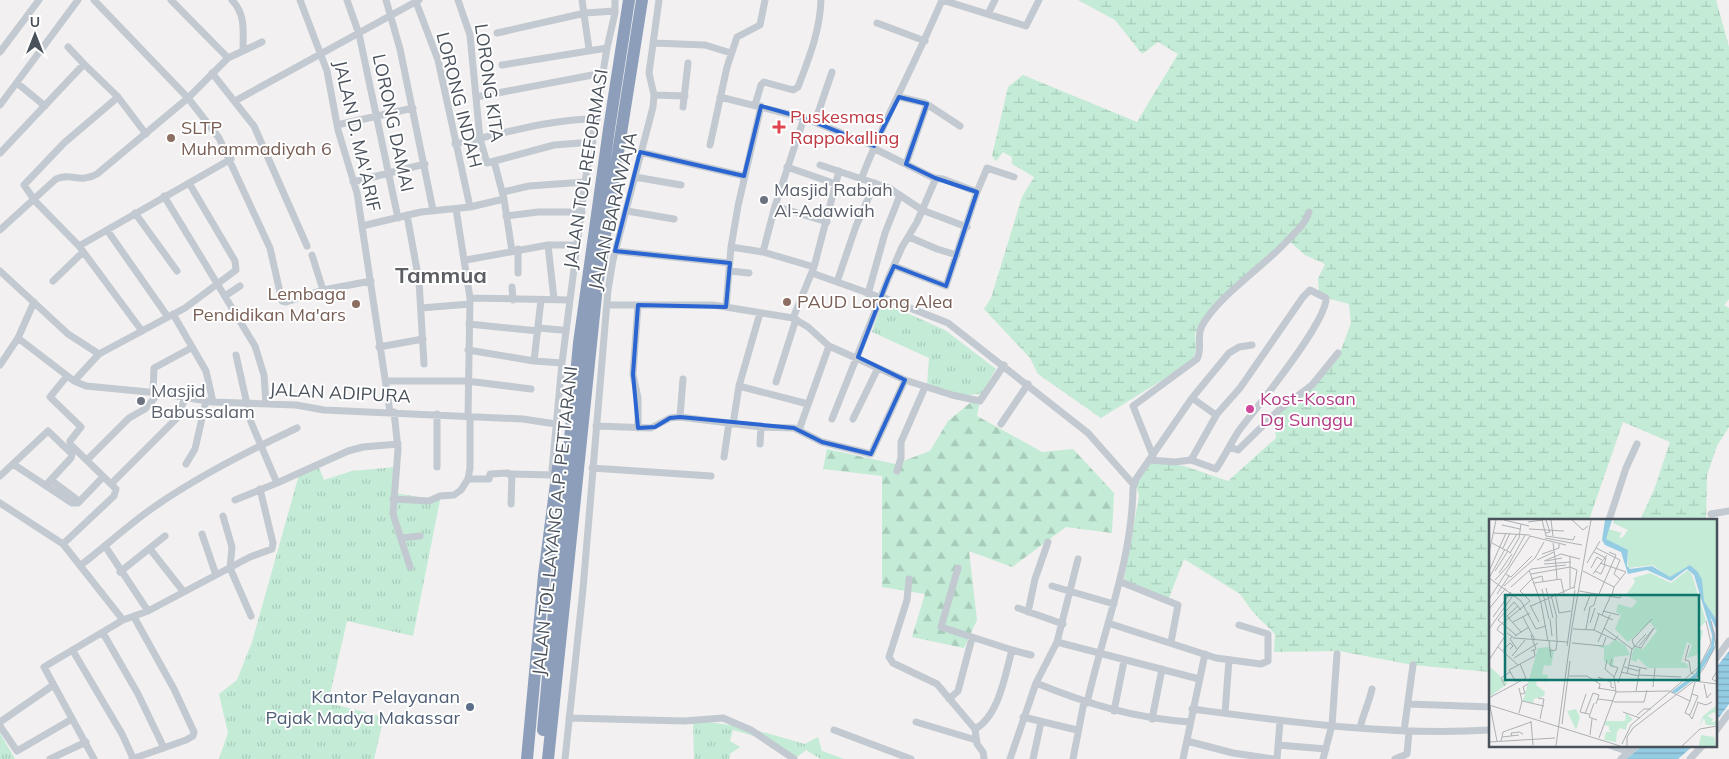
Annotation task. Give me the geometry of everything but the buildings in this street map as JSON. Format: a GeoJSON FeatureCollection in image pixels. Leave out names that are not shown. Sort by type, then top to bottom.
{"type":"FeatureCollection","features":[{"type":"Feature","properties":{"kind":"highway","name":"JALAN TOL REFORMASI"},"geometry":{"type":"LineString","coordinates":[[579,343],[587,274],[630,0]]}},
{"type":"Feature","properties":{"kind":"highway","name":"JALAN TOL REFORMASI"},"geometry":{"type":"LineString","coordinates":[[597,286],[642,0]]}},
{"type":"Feature","properties":{"kind":"highway"},"geometry":{"type":"LineString","coordinates":[[526,759],[544,575],[573,348],[587,274]]}},
{"type":"Feature","properties":{"kind":"highway","name":"JALAN TOL LAYANG A.P. PETTARANI"},"geometry":{"type":"LineString","coordinates":[[548,759],[597,286]]}},
{"type":"Feature","properties":{"kind":"highway","name":"JALAN TOL LAYANG A.P. PETTARANI"},"geometry":{"type":"LineString","coordinates":[[540,759],[579,343]]}},
{"type":"Feature","properties":{"kind":"highway"},"geometry":{"type":"LineString","coordinates":[[556,759],[580,521],[589,369]]}},
{"type":"Feature","properties":{"kind":"street"},"geometry":{"type":"LineString","coordinates":[[0,52],[39,0]]}},
{"type":"Feature","properties":{"kind":"street"},"geometry":{"type":"LineString","coordinates":[[0,105],[78,0]]}},
{"type":"Feature","properties":{"kind":"street"},"geometry":{"type":"LineString","coordinates":[[94,0],[105,3],[206,118],[231,159],[270,248],[283,302],[323,290],[370,281]]}},
{"type":"Feature","properties":{"kind":"street"},"geometry":{"type":"LineString","coordinates":[[171,0],[228,58]]}},
{"type":"Feature","properties":{"kind":"street"},"geometry":{"type":"LineString","coordinates":[[232,0],[239,8],[242,17],[243,51]]}},
{"type":"Feature","properties":{"kind":"street","name":"JALAN D. MA'ARIF"},"geometry":{"type":"LineString","coordinates":[[300,0],[322,54],[362,226],[379,347],[398,444],[393,499],[394,520],[410,566]]}},
{"type":"Feature","properties":{"kind":"street","name":"LORONG DAMAI"},"geometry":{"type":"LineString","coordinates":[[347,0],[359,34],[398,218]]}},
{"type":"Feature","properties":{"kind":"street"},"geometry":{"type":"LineString","coordinates":[[386,0],[413,108],[433,210]]}},
{"type":"Feature","properties":{"kind":"street","name":"LORONG KITA"},"geometry":{"type":"LineString","coordinates":[[458,0],[470,36],[480,139],[487,162],[494,161]]}},
{"type":"Feature","properties":{"kind":"street"},"geometry":{"type":"LineString","coordinates":[[582,0],[589,49]]}},
{"type":"Feature","properties":{"kind":"street"},"geometry":{"type":"LineString","coordinates":[[544,575],[562,363],[586,182],[607,48],[615,11],[615,0]]}},
{"type":"Feature","properties":{"kind":"street","name":"JALAN BARAWAJA"},"geometry":{"type":"LineString","coordinates":[[565,759],[607,305],[616,251],[654,95],[649,73],[659,0]]}},
{"type":"Feature","properties":{"kind":"street"},"geometry":{"type":"LineString","coordinates":[[710,146],[720,97],[737,37],[760,25],[766,0]]}},
{"type":"Feature","properties":{"kind":"street"},"geometry":{"type":"LineString","coordinates":[[726,307],[731,247],[761,85],[764,82],[793,90],[798,87],[816,39],[820,22],[821,0]]}},
{"type":"Feature","properties":{"kind":"street"},"geometry":{"type":"LineString","coordinates":[[862,177],[873,147],[925,41],[942,0],[952,1],[1026,26],[1039,0]]}},
{"type":"Feature","properties":{"kind":"street"},"geometry":{"type":"LineString","coordinates":[[988,14],[995,0]]}},
{"type":"Feature","properties":{"kind":"street"},"geometry":{"type":"LineString","coordinates":[[234,101],[391,17],[417,1]]}},
{"type":"Feature","properties":{"kind":"street","name":"LORONG INDAH"},"geometry":{"type":"LineString","coordinates":[[417,1],[438,60],[470,207]]}},
{"type":"Feature","properties":{"kind":"street"},"geometry":{"type":"LineString","coordinates":[[497,33],[585,14],[615,11]]}},
{"type":"Feature","properties":{"kind":"street"},"geometry":{"type":"LineString","coordinates":[[878,23],[925,41]]}},
{"type":"Feature","properties":{"kind":"street"},"geometry":{"type":"LineString","coordinates":[[0,230],[60,178],[85,179],[97,174],[188,98],[228,58],[262,42]]}},
{"type":"Feature","properties":{"kind":"street"},"geometry":{"type":"LineString","coordinates":[[653,43],[705,45],[731,53]]}},
{"type":"Feature","properties":{"kind":"street"},"geometry":{"type":"LineString","coordinates":[[68,47],[118,97],[146,134]]}},
{"type":"Feature","properties":{"kind":"street"},"geometry":{"type":"LineString","coordinates":[[502,64],[589,49],[607,48]]}},
{"type":"Feature","properties":{"kind":"street"},"geometry":{"type":"LineString","coordinates":[[683,107],[688,63]]}},
{"type":"Feature","properties":{"kind":"street"},"geometry":{"type":"LineString","coordinates":[[0,154],[84,64]]}},
{"type":"Feature","properties":{"kind":"street"},"geometry":{"type":"LineString","coordinates":[[815,122],[832,72]]}},
{"type":"Feature","properties":{"kind":"street"},"geometry":{"type":"LineString","coordinates":[[212,73],[260,136],[307,246]]}},
{"type":"Feature","properties":{"kind":"street"},"geometry":{"type":"LineString","coordinates":[[476,97],[603,73]]}},
{"type":"Feature","properties":{"kind":"street"},"geometry":{"type":"LineString","coordinates":[[17,83],[45,106]]}},
{"type":"Feature","properties":{"kind":"street"},"geometry":{"type":"LineString","coordinates":[[654,95],[685,96]]}},
{"type":"Feature","properties":{"kind":"street"},"geometry":{"type":"LineString","coordinates":[[118,97],[64,142],[25,183],[26,189],[35,201],[81,249],[142,331]]}},
{"type":"Feature","properties":{"kind":"street"},"geometry":{"type":"LineString","coordinates":[[720,97],[815,122],[873,147],[936,178],[977,192]]}},
{"type":"Feature","properties":{"kind":"street"},"geometry":{"type":"LineString","coordinates":[[898,97],[926,104],[960,126]]}},
{"type":"Feature","properties":{"kind":"street"},"geometry":{"type":"LineString","coordinates":[[906,164],[926,104]]}},
{"type":"Feature","properties":{"kind":"street"},"geometry":{"type":"LineString","coordinates":[[337,125],[413,108]]}},
{"type":"Feature","properties":{"kind":"street"},"geometry":{"type":"LineString","coordinates":[[455,144],[543,124],[597,118]]}},
{"type":"Feature","properties":{"kind":"street"},"geometry":{"type":"LineString","coordinates":[[763,252],[775,206],[804,118]]}},
{"type":"Feature","properties":{"kind":"street"},"geometry":{"type":"LineString","coordinates":[[518,273],[515,250],[506,216],[504,195],[494,161],[554,145],[593,142]]}},
{"type":"Feature","properties":{"kind":"street"},"geometry":{"type":"LineString","coordinates":[[640,152],[744,176]]}},
{"type":"Feature","properties":{"kind":"street"},"geometry":{"type":"LineString","coordinates":[[53,281],[81,249],[107,230],[231,159]]}},
{"type":"Feature","properties":{"kind":"street"},"geometry":{"type":"LineString","coordinates":[[353,182],[425,164]]}},
{"type":"Feature","properties":{"kind":"street"},"geometry":{"type":"LineString","coordinates":[[820,165],[862,177],[900,195],[922,210],[966,227]]}},
{"type":"Feature","properties":{"kind":"street"},"geometry":{"type":"LineString","coordinates":[[787,168],[836,184]]}},
{"type":"Feature","properties":{"kind":"street"},"geometry":{"type":"LineString","coordinates":[[894,266],[945,286],[977,192],[988,168],[1014,177]]}},
{"type":"Feature","properties":{"kind":"street"},"geometry":{"type":"LineString","coordinates":[[776,382],[795,318],[813,270],[839,171]]}},
{"type":"Feature","properties":{"kind":"street"},"geometry":{"type":"LineString","coordinates":[[635,177],[681,184]]}},
{"type":"Feature","properties":{"kind":"street"},"geometry":{"type":"LineString","coordinates":[[832,418],[894,266],[936,178]]}},
{"type":"Feature","properties":{"kind":"street"},"geometry":{"type":"LineString","coordinates":[[362,226],[433,210],[470,207],[529,186],[586,182]]}},
{"type":"Feature","properties":{"kind":"street"},"geometry":{"type":"LineString","coordinates":[[74,381],[99,354],[171,316],[236,270],[236,264],[189,183]]}},
{"type":"Feature","properties":{"kind":"street"},"geometry":{"type":"LineString","coordinates":[[837,282],[854,232],[875,183]]}},
{"type":"Feature","properties":{"kind":"street"},"geometry":{"type":"LineString","coordinates":[[868,294],[885,233],[900,195]]}},
{"type":"Feature","properties":{"kind":"street"},"geometry":{"type":"LineString","coordinates":[[164,196],[247,330],[258,352],[264,375],[266,404]]}},
{"type":"Feature","properties":{"kind":"street"},"geometry":{"type":"LineString","coordinates":[[775,206],[827,222]]}},
{"type":"Feature","properties":{"kind":"street"},"geometry":{"type":"LineString","coordinates":[[393,499],[429,501],[440,496],[454,495],[461,490],[468,479],[469,417],[467,381],[470,301],[466,260],[456,209]]}},
{"type":"Feature","properties":{"kind":"street"},"geometry":{"type":"LineString","coordinates":[[627,211],[674,218]]}},
{"type":"Feature","properties":{"kind":"street"},"geometry":{"type":"LineString","coordinates":[[506,216],[538,212],[582,212]]}},
{"type":"Feature","properties":{"kind":"street"},"geometry":{"type":"LineString","coordinates":[[1149,461],[1133,407],[1197,359],[1200,350],[1199,335],[1203,324],[1250,273],[1276,253],[1304,223],[1309,212]]}},
{"type":"Feature","properties":{"kind":"street"},"geometry":{"type":"LineString","coordinates":[[135,213],[177,271]]}},
{"type":"Feature","properties":{"kind":"street"},"geometry":{"type":"LineString","coordinates":[[407,215],[419,281],[424,364]]}},
{"type":"Feature","properties":{"kind":"street"},"geometry":{"type":"LineString","coordinates":[[107,230],[171,316],[206,371],[210,402],[195,449],[186,464]]}},
{"type":"Feature","properties":{"kind":"street"},"geometry":{"type":"LineString","coordinates":[[909,236],[937,250],[957,255]]}},
{"type":"Feature","properties":{"kind":"street"},"geometry":{"type":"LineString","coordinates":[[466,260],[548,245],[577,245]]}},
{"type":"Feature","properties":{"kind":"street"},"geometry":{"type":"LineString","coordinates":[[548,245],[554,299]]}},
{"type":"Feature","properties":{"kind":"street"},"geometry":{"type":"LineString","coordinates":[[731,247],[763,252],[813,270],[868,294],[882,297],[948,323],[1004,365],[1088,433],[1134,485]]}},
{"type":"Feature","properties":{"kind":"street"},"geometry":{"type":"LineString","coordinates":[[616,251],[730,267],[749,273]]}},
{"type":"Feature","properties":{"kind":"street"},"geometry":{"type":"LineString","coordinates":[[312,255],[323,290]]}},
{"type":"Feature","properties":{"kind":"street"},"geometry":{"type":"LineString","coordinates":[[0,271],[68,334],[99,354]]}},
{"type":"Feature","properties":{"kind":"street"},"geometry":{"type":"LineString","coordinates":[[225,296],[240,286]]}},
{"type":"Feature","properties":{"kind":"street"},"geometry":{"type":"LineString","coordinates":[[512,287],[513,300]]}},
{"type":"Feature","properties":{"kind":"street"},"geometry":{"type":"LineString","coordinates":[[1149,461],[1175,462],[1191,460],[1216,469],[1240,430],[1256,411],[1322,317],[1327,299],[1309,290],[1240,388],[1216,415],[1191,460]]}},
{"type":"Feature","properties":{"kind":"street"},"geometry":{"type":"LineString","coordinates":[[534,361],[541,300]]}},
{"type":"Feature","properties":{"kind":"street"},"geometry":{"type":"LineString","coordinates":[[421,308],[470,301],[570,300]]}},
{"type":"Feature","properties":{"kind":"street"},"geometry":{"type":"LineString","coordinates":[[0,365],[18,338],[34,302]]}},
{"type":"Feature","properties":{"kind":"street"},"geometry":{"type":"LineString","coordinates":[[607,305],[726,307],[795,318],[829,346],[878,368],[925,387],[980,401],[1004,365]]}},
{"type":"Feature","properties":{"kind":"street"},"geometry":{"type":"LineString","coordinates":[[638,305],[633,374],[638,398],[638,428]]}},
{"type":"Feature","properties":{"kind":"street"},"geometry":{"type":"LineString","coordinates":[[724,457],[739,386],[760,313]]}},
{"type":"Feature","properties":{"kind":"street"},"geometry":{"type":"LineString","coordinates":[[469,324],[561,330]]}},
{"type":"Feature","properties":{"kind":"street","name":"JALAN ADIPURA"},"geometry":{"type":"LineString","coordinates":[[18,338],[74,381],[86,386],[156,393],[210,402],[296,405],[324,410],[524,419],[556,424]]}},
{"type":"Feature","properties":{"kind":"street"},"geometry":{"type":"LineString","coordinates":[[379,347],[422,339]]}},
{"type":"Feature","properties":{"kind":"street"},"geometry":{"type":"LineString","coordinates":[[1073,759],[1077,730],[1121,582],[1134,485],[1192,398],[1229,353],[1239,347],[1252,345]]}},
{"type":"Feature","properties":{"kind":"street"},"geometry":{"type":"LineString","coordinates":[[799,430],[829,346]]}},
{"type":"Feature","properties":{"kind":"street"},"geometry":{"type":"LineString","coordinates":[[87,460],[129,418],[145,409],[156,393],[154,368],[191,348]]}},
{"type":"Feature","properties":{"kind":"street"},"geometry":{"type":"LineString","coordinates":[[468,350],[534,361],[562,363]]}},
{"type":"Feature","properties":{"kind":"street"},"geometry":{"type":"LineString","coordinates":[[1230,447],[1237,451],[1280,409],[1312,385],[1338,353]]}},
{"type":"Feature","properties":{"kind":"street"},"geometry":{"type":"LineString","coordinates":[[236,355],[246,403],[260,445],[277,483]]}},
{"type":"Feature","properties":{"kind":"street"},"geometry":{"type":"LineString","coordinates":[[853,419],[878,368]]}},
{"type":"Feature","properties":{"kind":"street"},"geometry":{"type":"LineString","coordinates":[[63,544],[116,493],[116,489],[69,443],[81,430],[80,426],[50,398],[67,376]]}},
{"type":"Feature","properties":{"kind":"street"},"geometry":{"type":"LineString","coordinates":[[680,416],[684,380]]}},
{"type":"Feature","properties":{"kind":"street"},"geometry":{"type":"LineString","coordinates":[[596,426],[655,427],[670,418],[680,416],[799,430],[822,442],[870,454],[881,436],[905,380]]}},
{"type":"Feature","properties":{"kind":"street"},"geometry":{"type":"LineString","coordinates":[[386,381],[467,381],[531,389]]}},
{"type":"Feature","properties":{"kind":"street"},"geometry":{"type":"LineString","coordinates":[[1001,424],[1028,384]]}},
{"type":"Feature","properties":{"kind":"street"},"geometry":{"type":"LineString","coordinates":[[739,386],[808,404]]}},
{"type":"Feature","properties":{"kind":"street"},"geometry":{"type":"LineString","coordinates":[[897,471],[901,458],[901,442],[925,387]]}},
{"type":"Feature","properties":{"kind":"street"},"geometry":{"type":"LineString","coordinates":[[111,484],[172,423],[180,413],[186,398]]}},
{"type":"Feature","properties":{"kind":"street"},"geometry":{"type":"LineString","coordinates":[[1192,398],[1216,415]]}},
{"type":"Feature","properties":{"kind":"street"},"geometry":{"type":"LineString","coordinates":[[437,414],[437,467]]}},
{"type":"Feature","properties":{"kind":"street"},"geometry":{"type":"LineString","coordinates":[[760,444],[761,427]]}},
{"type":"Feature","properties":{"kind":"street"},"geometry":{"type":"LineString","coordinates":[[81,565],[147,512],[260,445],[297,428]]}},
{"type":"Feature","properties":{"kind":"street"},"geometry":{"type":"LineString","coordinates":[[0,476],[44,432],[49,431],[72,454],[71,458],[49,482]]}},
{"type":"Feature","properties":{"kind":"street"},"geometry":{"type":"LineString","coordinates":[[235,500],[348,451],[363,447],[398,444]]}},
{"type":"Feature","properties":{"kind":"street"},"geometry":{"type":"LineString","coordinates":[[1609,519],[1626,468],[1637,444]]}},
{"type":"Feature","properties":{"kind":"street"},"geometry":{"type":"LineString","coordinates":[[13,464],[49,482],[79,501],[103,477]]}},
{"type":"Feature","properties":{"kind":"street"},"geometry":{"type":"LineString","coordinates":[[592,468],[711,476]]}},
{"type":"Feature","properties":{"kind":"street"},"geometry":{"type":"LineString","coordinates":[[468,479],[489,479],[490,474],[493,473],[508,473],[511,476]]}},
{"type":"Feature","properties":{"kind":"street"},"geometry":{"type":"LineString","coordinates":[[511,476],[513,474],[552,474]]}},
{"type":"Feature","properties":{"kind":"street"},"geometry":{"type":"LineString","coordinates":[[511,476],[511,504]]}},
{"type":"Feature","properties":{"kind":"street"},"geometry":{"type":"LineString","coordinates":[[94,759],[86,742],[52,686],[44,667],[123,620],[148,611],[183,591],[273,548],[260,489]]}},
{"type":"Feature","properties":{"kind":"street"},"geometry":{"type":"LineString","coordinates":[[0,503],[63,544],[123,620]]}},
{"type":"Feature","properties":{"kind":"street"},"geometry":{"type":"LineString","coordinates":[[1711,514],[1729,511]]}},
{"type":"Feature","properties":{"kind":"street"},"geometry":{"type":"LineString","coordinates":[[223,516],[232,547],[230,568],[251,616]]}},
{"type":"Feature","properties":{"kind":"street"},"geometry":{"type":"LineString","coordinates":[[202,534],[216,575]]}},
{"type":"Feature","properties":{"kind":"street"},"geometry":{"type":"LineString","coordinates":[[120,572],[165,536]]}},
{"type":"Feature","properties":{"kind":"street"},"geometry":{"type":"LineString","coordinates":[[401,538],[420,536]]}},
{"type":"Feature","properties":{"kind":"street"},"geometry":{"type":"LineString","coordinates":[[1028,612],[1035,579],[1048,542]]}},
{"type":"Feature","properties":{"kind":"street"},"geometry":{"type":"LineString","coordinates":[[105,546],[120,572],[148,611]]}},
{"type":"Feature","properties":{"kind":"street"},"geometry":{"type":"LineString","coordinates":[[150,549],[183,591]]}},
{"type":"Feature","properties":{"kind":"street"},"geometry":{"type":"LineString","coordinates":[[1010,759],[1036,682],[1057,642],[1078,559]]}},
{"type":"Feature","properties":{"kind":"street"},"geometry":{"type":"LineString","coordinates":[[958,568],[941,627],[1031,655]]}},
{"type":"Feature","properties":{"kind":"street"},"geometry":{"type":"LineString","coordinates":[[910,579],[907,600],[889,658],[893,663],[937,684],[975,729],[976,740],[984,759]]}},
{"type":"Feature","properties":{"kind":"street"},"geometry":{"type":"LineString","coordinates":[[1121,582],[1178,605],[1172,642]]}},
{"type":"Feature","properties":{"kind":"street"},"geometry":{"type":"LineString","coordinates":[[1052,586],[1114,604]]}},
{"type":"Feature","properties":{"kind":"street"},"geometry":{"type":"LineString","coordinates":[[1018,608],[1062,624]]}},
{"type":"Feature","properties":{"kind":"street"},"geometry":{"type":"LineString","coordinates":[[73,651],[122,734],[133,759],[144,757],[193,736],[194,730],[134,617]]}},
{"type":"Feature","properties":{"kind":"street"},"geometry":{"type":"LineString","coordinates":[[1108,623],[1229,660],[1261,664],[1268,661],[1268,634],[1239,625]]}},
{"type":"Feature","properties":{"kind":"street"},"geometry":{"type":"LineString","coordinates":[[103,633],[138,694],[164,748]]}},
{"type":"Feature","properties":{"kind":"street"},"geometry":{"type":"LineString","coordinates":[[949,700],[958,691],[972,638]]}},
{"type":"Feature","properties":{"kind":"street"},"geometry":{"type":"LineString","coordinates":[[1716,659],[1729,641]]}},
{"type":"Feature","properties":{"kind":"street"},"geometry":{"type":"LineString","coordinates":[[1057,642],[1198,679]]}},
{"type":"Feature","properties":{"kind":"street"},"geometry":{"type":"LineString","coordinates":[[975,729],[985,723],[993,713],[1012,650]]}},
{"type":"Feature","properties":{"kind":"street"},"geometry":{"type":"LineString","coordinates":[[1183,759],[1198,679],[1205,654]]}},
{"type":"Feature","properties":{"kind":"street"},"geometry":{"type":"LineString","coordinates":[[1323,759],[1332,725],[1337,654]]}},
{"type":"Feature","properties":{"kind":"street"},"geometry":{"type":"LineString","coordinates":[[1224,714],[1229,660]]}},
{"type":"Feature","properties":{"kind":"street"},"geometry":{"type":"LineString","coordinates":[[1114,711],[1124,661]]}},
{"type":"Feature","properties":{"kind":"street"},"geometry":{"type":"LineString","coordinates":[[1395,759],[1407,754],[1406,732],[1413,665]]}},
{"type":"Feature","properties":{"kind":"street"},"geometry":{"type":"LineString","coordinates":[[1152,719],[1162,669]]}},
{"type":"Feature","properties":{"kind":"street"},"geometry":{"type":"LineString","coordinates":[[1036,682],[1086,703],[1114,711],[1152,719],[1190,722]]}},
{"type":"Feature","properties":{"kind":"street"},"geometry":{"type":"LineString","coordinates":[[0,722],[52,686]]}},
{"type":"Feature","properties":{"kind":"street"},"geometry":{"type":"LineString","coordinates":[[1360,728],[1364,715],[1367,712],[1372,689]]}},
{"type":"Feature","properties":{"kind":"street"},"geometry":{"type":"LineString","coordinates":[[1408,704],[1489,707]]}},
{"type":"Feature","properties":{"kind":"street"},"geometry":{"type":"LineString","coordinates":[[1192,709],[1280,721],[1406,732],[1489,730]]}},
{"type":"Feature","properties":{"kind":"street"},"geometry":{"type":"LineString","coordinates":[[1716,731],[1729,713]]}},
{"type":"Feature","properties":{"kind":"street"},"geometry":{"type":"LineString","coordinates":[[1023,717],[1077,730]]}},
{"type":"Feature","properties":{"kind":"street"},"geometry":{"type":"LineString","coordinates":[[569,718],[684,721],[724,718],[752,730],[794,759]]}},
{"type":"Feature","properties":{"kind":"street"},"geometry":{"type":"LineString","coordinates":[[0,726],[18,750],[72,719]]}},
{"type":"Feature","properties":{"kind":"street"},"geometry":{"type":"LineString","coordinates":[[1277,759],[1280,721]]}},
{"type":"Feature","properties":{"kind":"street"},"geometry":{"type":"LineString","coordinates":[[916,722],[976,740]]}},
{"type":"Feature","properties":{"kind":"street"},"geometry":{"type":"LineString","coordinates":[[1033,759],[1041,722]]}},
{"type":"Feature","properties":{"kind":"street"},"geometry":{"type":"LineString","coordinates":[[834,730],[911,759]]}},
{"type":"Feature","properties":{"kind":"street"},"geometry":{"type":"LineString","coordinates":[[1187,741],[1233,753],[1273,759]]}},
{"type":"Feature","properties":{"kind":"street"},"geometry":{"type":"LineString","coordinates":[[50,759],[86,742]]}},
{"type":"Feature","properties":{"kind":"street"},"geometry":{"type":"LineString","coordinates":[[1278,745],[1326,750]]}},
{"type":"Feature","properties":{"kind":"street"},"geometry":{"type":"LineString","coordinates":[[1612,746],[1629,752]]}},
{"type":"Feature","properties":{"kind":"street"},"geometry":{"type":"LineString","coordinates":[[1621,759],[1636,746]]}},
{"type":"Feature","properties":{"kind":"street"},"geometry":{"type":"LineString","coordinates":[[1690,759],[1702,746]]}},
{"type":"Feature","properties":{"kind":"highlighted area"},"geometry":{"type":"Polygon","coordinates":[[[899,97],[927,104],[906,164],[935,178],[977,192],[946,286],[894,266],[888,279],[858,357],[905,380],[871,454],[822,442],[794,428],[680,417],[670,418],[655,427],[638,428],[633,374],[638,305],[726,307],[730,263],[615,251],[640,152],[744,176],[761,106],[804,118],[874,146],[899,97]]]}},
{"type":"Feature","properties":{"kind":"green space"},"geometry":{"type":"Polygon","coordinates":[[[1078,0],[1716,0],[1729,47],[1729,299],[1724,305],[1729,308],[1729,427],[1717,446],[1707,475],[1706,519],[1640,519],[1654,490],[1670,442],[1623,422],[1589,519],[1489,519],[1489,672],[1413,665],[1339,651],[1274,652],[1275,634],[1252,611],[1240,594],[1184,559],[1169,598],[1124,580],[1139,496],[1136,485],[1152,461],[1184,466],[1228,481],[1276,438],[1274,417],[1340,353],[1351,323],[1349,304],[1327,298],[1319,292],[1318,279],[1325,264],[1305,255],[1288,240],[1208,313],[1195,334],[1196,348],[1194,357],[1188,364],[1101,418],[1038,374],[1030,358],[984,309],[991,298],[1022,197],[1034,177],[1012,164],[1012,157],[1003,152],[996,161],[992,156],[1008,87],[1023,75],[1137,122],[1178,54],[1158,42],[1142,54],[1115,20],[1078,0]]]}},
{"type":"Feature","properties":{"kind":"green space"},"geometry":{"type":"Polygon","coordinates":[[[882,302],[945,330],[996,369],[981,394],[950,396],[927,385],[929,358],[872,332],[882,302]]]}},
{"type":"Feature","properties":{"kind":"green space"},"geometry":{"type":"Polygon","coordinates":[[[981,394],[977,416],[1042,452],[1073,449],[1114,493],[1112,533],[1066,527],[1012,567],[969,551],[977,620],[964,648],[912,637],[925,594],[882,587],[882,476],[823,469],[827,449],[895,464],[930,451],[948,421],[981,394]]]}},
{"type":"Feature","properties":{"kind":"green space"},"geometry":{"type":"Polygon","coordinates":[[[318,465],[324,480],[352,471],[395,467],[393,493],[440,500],[413,636],[347,621],[328,703],[384,717],[374,759],[219,759],[228,733],[219,694],[237,680],[252,642],[299,475],[318,465]]]}},
{"type":"Feature","properties":{"kind":"green space"},"geometry":{"type":"Polygon","coordinates":[[[693,720],[745,727],[805,744],[818,737],[822,751],[844,759],[821,759],[806,750],[797,757],[771,748],[771,741],[733,730],[730,741],[740,747],[730,754],[729,759],[694,759],[693,720]]]}},
{"type":"Feature","properties":{"kind":"green space"},"geometry":{"type":"Polygon","coordinates":[[[0,733],[15,759],[0,759],[0,733]]]}},
{"type":"Feature","properties":{"kind":"water"},"geometry":{"type":"Polygon","coordinates":[[[1729,651],[1729,704],[1716,722],[1716,668],[1729,651]]]}},
{"type":"Feature","properties":{"kind":"water"},"geometry":{"type":"Polygon","coordinates":[[[1642,746],[1693,746],[1678,759],[1626,759],[1642,746]]]}},
{"type":"Feature","properties":{"kind":"place","name":"Puskesmas Rappokalling"},"geometry":{"type":"Point","coordinates":[779,127]}},
{"type":"Feature","properties":{"kind":"place","name":"SLTP Muhammadiyah 6"},"geometry":{"type":"Point","coordinates":[171,138]}},
{"type":"Feature","properties":{"kind":"place","name":"Masjid Rabiah Al-Adawiah"},"geometry":{"type":"Point","coordinates":[764,200]}},
{"type":"Feature","properties":{"kind":"place","name":"PAUD Lorong Alea"},"geometry":{"type":"Point","coordinates":[787,302]}},
{"type":"Feature","properties":{"kind":"place","name":"Lembaga Pendidikan Ma'ars"},"geometry":{"type":"Point","coordinates":[356,304]}},
{"type":"Feature","properties":{"kind":"place","name":"Masjid Babussalam"},"geometry":{"type":"Point","coordinates":[141,401]}},
{"type":"Feature","properties":{"kind":"place","name":"Kost-Kosan Dg Sunggu"},"geometry":{"type":"Point","coordinates":[1250,409]}},
{"type":"Feature","properties":{"kind":"place","name":"Kantor Pelayanan Pajak Madya Makassar"},"geometry":{"type":"Point","coordinates":[470,707]}},
{"type":"Feature","properties":{"kind":"district","name":"Tammua"},"geometry":{"type":"Point","coordinates":[441,275]}}]}
